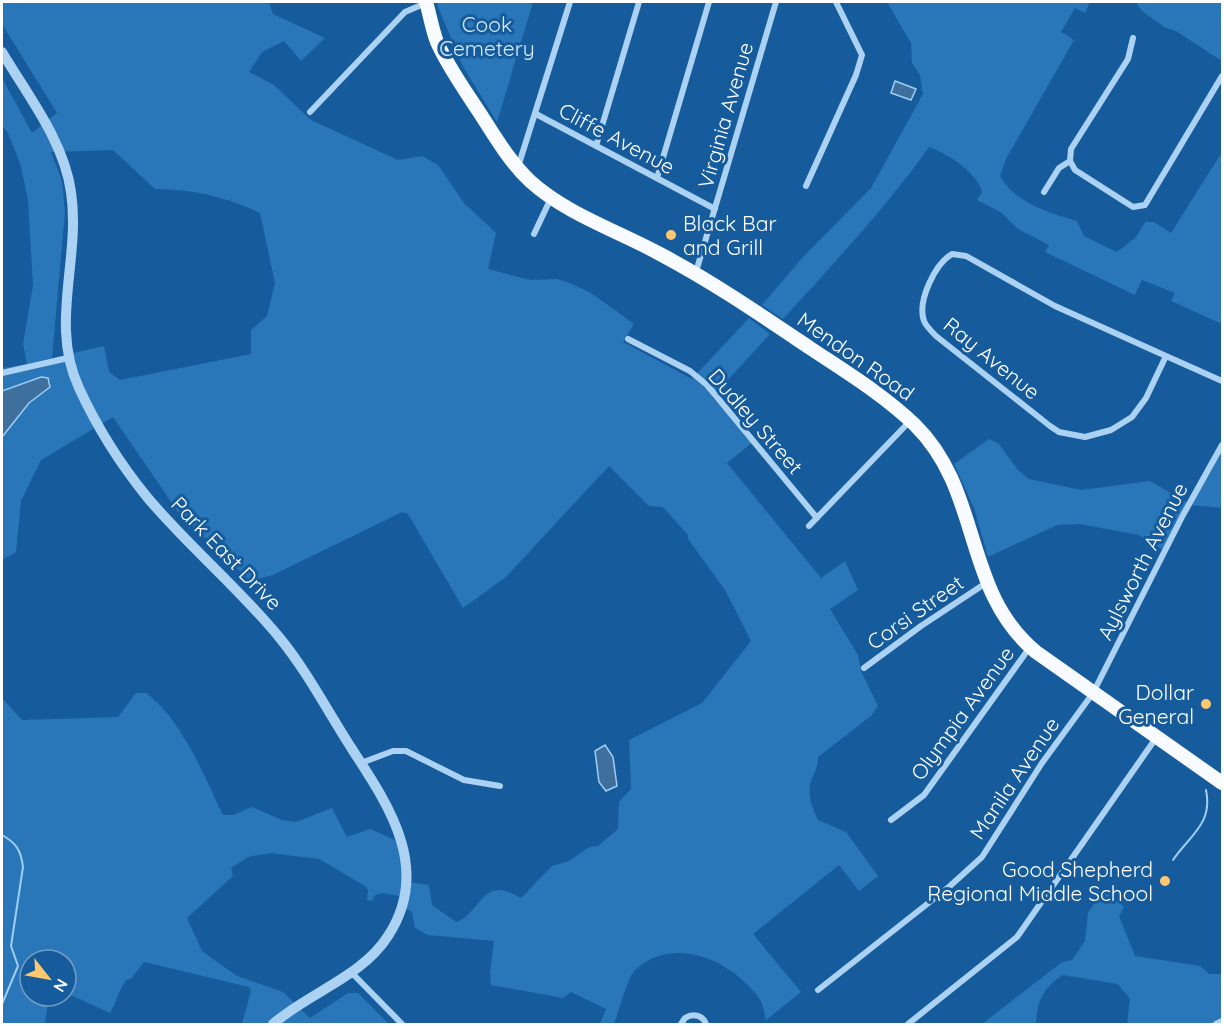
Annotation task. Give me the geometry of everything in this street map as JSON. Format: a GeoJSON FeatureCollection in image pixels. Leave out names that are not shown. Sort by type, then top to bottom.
{"type":"FeatureCollection","features":[{"type":"Feature","properties":{"kind":"main road","name":"Mendon Road"},"geometry":{"type":"LineString","coordinates":[[426,2],[438,44],[498,142],[518,167],[551,197],[696,272],[891,402],[937,452],[951,476],[972,531],[986,583],[1004,617],[1030,647],[1222,783]]}},
{"type":"Feature","properties":{"kind":"street"},"geometry":{"type":"LineString","coordinates":[[310,112],[405,12],[426,2]]}},
{"type":"Feature","properties":{"kind":"street"},"geometry":{"type":"LineString","coordinates":[[518,167],[570,2]]}},
{"type":"Feature","properties":{"kind":"street"},"geometry":{"type":"LineString","coordinates":[[596,146],[639,2]]}},
{"type":"Feature","properties":{"kind":"street"},"geometry":{"type":"LineString","coordinates":[[657,178],[709,2]]}},
{"type":"Feature","properties":{"kind":"street","name":"Virginia Avenue"},"geometry":{"type":"LineString","coordinates":[[696,272],[777,2]]}},
{"type":"Feature","properties":{"kind":"street"},"geometry":{"type":"LineString","coordinates":[[806,186],[862,55],[836,2]]}},
{"type":"Feature","properties":{"kind":"street"},"geometry":{"type":"LineString","coordinates":[[1133,38],[1128,60],[1071,148],[1070,161],[1075,170],[1132,207],[1145,205],[1222,76]]}},
{"type":"Feature","properties":{"kind":"street","name":"Park East Drive"},"geometry":{"type":"LineString","coordinates":[[2,52],[52,135],[69,183],[73,219],[64,321],[68,358],[84,399],[138,487],[279,638],[302,668],[388,807],[401,838],[405,854],[406,883],[400,911],[388,936],[375,952],[273,1024]]}},
{"type":"Feature","properties":{"kind":"street","name":"Cliffe Avenue"},"geometry":{"type":"LineString","coordinates":[[536,114],[715,209]]}},
{"type":"Feature","properties":{"kind":"street"},"geometry":{"type":"LineString","coordinates":[[1044,192],[1059,168],[1070,161]]}},
{"type":"Feature","properties":{"kind":"street"},"geometry":{"type":"LineString","coordinates":[[534,234],[551,197]]}},
{"type":"Feature","properties":{"kind":"street","name":"Ray Avenue"},"geometry":{"type":"LineString","coordinates":[[1166,356],[1146,398],[1123,424],[1084,437],[1067,434],[1050,426],[936,336],[924,322],[924,301],[944,258],[956,253],[1055,306],[1222,381]]}},
{"type":"Feature","properties":{"kind":"street","name":"Dudley Street"},"geometry":{"type":"LineString","coordinates":[[628,339],[690,371],[707,385],[818,518]]}},
{"type":"Feature","properties":{"kind":"street"},"geometry":{"type":"LineString","coordinates":[[2,373],[68,358]]}},
{"type":"Feature","properties":{"kind":"street"},"geometry":{"type":"LineString","coordinates":[[809,526],[910,421]]}},
{"type":"Feature","properties":{"kind":"street","name":"Aylsworth Avenue"},"geometry":{"type":"LineString","coordinates":[[1093,693],[1222,446]]}},
{"type":"Feature","properties":{"kind":"street","name":"Corsi Street"},"geometry":{"type":"LineString","coordinates":[[864,668],[921,626],[986,583]]}},
{"type":"Feature","properties":{"kind":"street","name":"Olympia Avenue"},"geometry":{"type":"LineString","coordinates":[[891,820],[924,795],[1030,647]]}},
{"type":"Feature","properties":{"kind":"street","name":"Manila Avenue"},"geometry":{"type":"LineString","coordinates":[[818,990],[974,866],[1093,693]]}},
{"type":"Feature","properties":{"kind":"street"},"geometry":{"type":"LineString","coordinates":[[908,1024],[1017,937],[1157,737]]}},
{"type":"Feature","properties":{"kind":"street"},"geometry":{"type":"LineString","coordinates":[[361,763],[393,751],[406,751],[464,780],[500,786]]}},
{"type":"Feature","properties":{"kind":"street"},"geometry":{"type":"LineString","coordinates":[[350,971],[402,1024]]}},
{"type":"Feature","properties":{"kind":"street"},"geometry":{"type":"LineString","coordinates":[[681,1024],[685,1018],[694,1015],[701,1017],[706,1024]]}},
{"type":"Feature","properties":{"kind":"street"},"geometry":{"type":"LineString","coordinates":[[1216,1024],[1222,1021]]}},
{"type":"Feature","properties":{"kind":"green space"},"geometry":{"type":"Polygon","coordinates":[[[2,2],[269,2],[273,14],[325,38],[301,61],[284,41],[262,52],[249,72],[274,85],[311,120],[398,160],[422,156],[438,165],[464,203],[496,233],[488,269],[530,280],[557,279],[591,293],[634,324],[623,342],[692,379],[749,318],[770,334],[712,397],[753,442],[727,463],[821,578],[845,561],[858,590],[830,609],[858,655],[861,671],[878,706],[871,716],[818,757],[810,786],[810,795],[818,820],[846,832],[878,876],[859,891],[839,865],[753,934],[801,992],[766,1020],[759,998],[733,973],[718,963],[702,957],[685,953],[668,954],[651,959],[636,969],[626,987],[614,1024],[600,1024],[606,1009],[571,992],[563,998],[491,985],[490,972],[494,941],[428,935],[415,928],[412,912],[403,907],[400,896],[383,893],[375,895],[372,901],[367,900],[368,890],[365,886],[319,859],[270,853],[248,857],[231,868],[233,876],[187,918],[202,951],[237,976],[283,992],[310,1018],[348,993],[358,993],[389,1024],[242,1024],[251,991],[249,987],[144,962],[131,979],[126,980],[110,1013],[78,998],[78,948],[18,948],[18,1008],[47,1008],[45,1023],[2,1024],[2,698],[22,720],[118,717],[136,693],[146,693],[159,704],[181,733],[200,766],[223,815],[233,815],[252,807],[282,820],[296,822],[332,808],[347,837],[370,829],[404,844],[408,882],[429,885],[432,905],[456,922],[462,920],[492,891],[504,890],[521,898],[552,866],[569,861],[589,847],[598,846],[618,829],[619,802],[631,789],[629,740],[702,703],[751,641],[725,590],[688,539],[688,535],[663,507],[649,506],[609,466],[506,577],[463,608],[408,514],[402,512],[273,575],[250,581],[178,512],[113,417],[41,460],[21,501],[16,552],[2,560],[2,437],[29,403],[47,390],[51,383],[48,378],[41,377],[2,391],[2,368],[27,364],[23,344],[33,285],[28,200],[20,163],[8,133],[2,125],[2,78],[32,133],[57,113],[2,24],[2,2]],[[113,150],[51,152],[62,181],[65,212],[52,358],[104,346],[109,372],[120,380],[251,354],[251,330],[267,316],[275,283],[260,213],[235,202],[182,190],[155,189],[113,150]]]}},
{"type":"Feature","properties":{"kind":"green space","name":"Cook Cemetery"},"geometry":{"type":"Polygon","coordinates":[[[436,2],[533,2],[497,122],[462,65],[436,2]]]}},
{"type":"Feature","properties":{"kind":"green space"},"geometry":{"type":"Polygon","coordinates":[[[887,2],[1090,2],[1085,13],[1075,8],[1061,32],[1074,40],[1006,159],[1000,176],[1024,200],[1034,206],[1077,221],[1084,236],[1117,252],[1136,237],[1145,222],[1154,222],[1171,233],[1222,152],[1222,324],[1171,301],[1175,293],[1142,280],[1135,295],[1045,252],[1049,245],[1018,229],[1002,213],[977,200],[982,192],[968,171],[945,154],[929,147],[877,214],[783,319],[762,305],[803,257],[871,188],[923,94],[920,75],[912,63],[911,43],[887,2]]]}},
{"type":"Feature","properties":{"kind":"green space"},"geometry":{"type":"Polygon","coordinates":[[[1136,2],[1222,2],[1222,61],[1176,31],[1164,27],[1142,11],[1136,2]]]}},
{"type":"Feature","properties":{"kind":"green space"},"geometry":{"type":"Polygon","coordinates":[[[989,439],[999,444],[1018,470],[1029,479],[1081,490],[1150,481],[1191,505],[1166,552],[1139,535],[1080,524],[1057,525],[988,557],[974,508],[954,464],[989,439]]]}},
{"type":"Feature","properties":{"kind":"green space"},"geometry":{"type":"Polygon","coordinates":[[[1222,445],[1222,508],[1191,505],[1222,445]]]}},
{"type":"Feature","properties":{"kind":"green space"},"geometry":{"type":"Polygon","coordinates":[[[1104,888],[1124,907],[1119,916],[1135,956],[1200,966],[1209,974],[1222,974],[1222,1021],[1217,1024],[1127,1024],[1130,999],[1118,984],[1063,975],[1050,985],[1042,996],[1036,1024],[982,1024],[1062,962],[1072,960],[1085,941],[1088,913],[1104,888]]]}},
{"type":"Feature","properties":{"kind":"shaded area"},"geometry":{"type":"Polygon","coordinates":[[[895,81],[916,89],[911,100],[891,93],[895,81]]]}},
{"type":"Feature","properties":{"kind":"shaded area"},"geometry":{"type":"Polygon","coordinates":[[[41,377],[48,378],[50,387],[29,403],[2,437],[2,391],[41,377]]]}},
{"type":"Feature","properties":{"kind":"shaded area"},"geometry":{"type":"Polygon","coordinates":[[[605,745],[613,757],[617,786],[606,791],[599,782],[595,751],[605,745]]]}},
{"type":"Feature","properties":{"kind":"waterway"},"geometry":{"type":"LineString","coordinates":[[1173,860],[1203,820],[1206,812],[1206,790]]}},
{"type":"Feature","properties":{"kind":"waterway"},"geometry":{"type":"LineString","coordinates":[[2,835],[17,848],[23,867],[11,946],[18,966],[2,1004]]}},
{"type":"Feature","properties":{"kind":"place","name":"Black Bar and Grill"},"geometry":{"type":"Point","coordinates":[671,235]}},
{"type":"Feature","properties":{"kind":"place","name":"Dollar General"},"geometry":{"type":"Point","coordinates":[1206,704]}},
{"type":"Feature","properties":{"kind":"place","name":"Good Shepherd Regional Middle School"},"geometry":{"type":"Point","coordinates":[1165,881]}}]}
